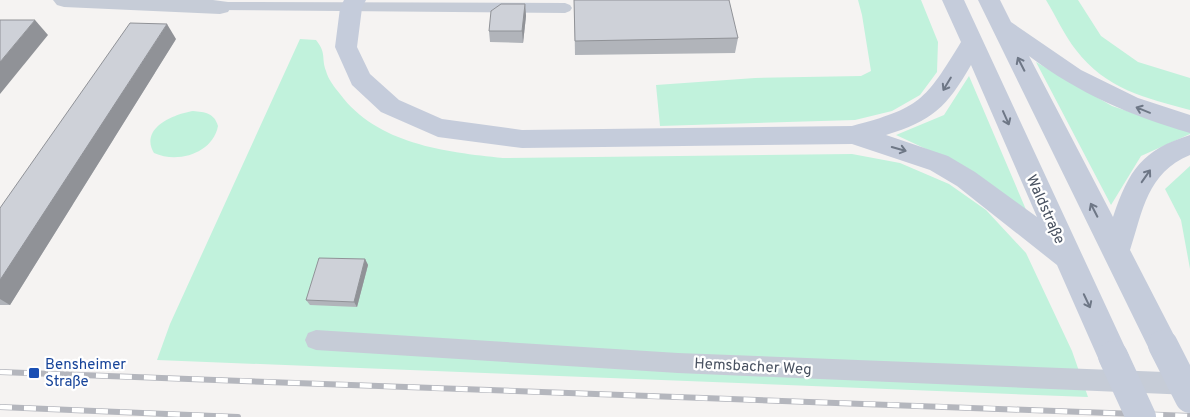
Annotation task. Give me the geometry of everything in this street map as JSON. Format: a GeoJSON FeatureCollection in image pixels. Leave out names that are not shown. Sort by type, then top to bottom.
{"type":"FeatureCollection","features":[{"type":"Feature","properties":{"kind":"main road","name":"Waldstraße"},"geometry":{"type":"LineString","coordinates":[[953,0],[1141,417]]}},
{"type":"Feature","properties":{"kind":"main road"},"geometry":{"type":"LineString","coordinates":[[989,0],[1115,253],[1190,398]]}},
{"type":"Feature","properties":{"kind":"main road"},"geometry":{"type":"LineString","coordinates":[[353,4],[346,47],[360,79],[390,106],[438,128],[522,138],[852,135],[904,119],[928,106],[943,91],[972,42]]}},
{"type":"Feature","properties":{"kind":"main road"},"geometry":{"type":"LineString","coordinates":[[1001,24],[1072,76],[1112,97],[1153,114],[1190,124]]}},
{"type":"Feature","properties":{"kind":"main road"},"geometry":{"type":"LineString","coordinates":[[852,135],[910,152],[939,163],[966,178],[1067,256]]}},
{"type":"Feature","properties":{"kind":"main road"},"geometry":{"type":"LineString","coordinates":[[1115,253],[1136,190],[1155,163],[1175,150],[1190,145]]}},
{"type":"Feature","properties":{"kind":"street"},"geometry":{"type":"LineString","coordinates":[[64,0],[220,7]]}},
{"type":"Feature","properties":{"kind":"lane"},"geometry":{"type":"LineString","coordinates":[[220,7],[353,4],[565,8]]}},
{"type":"Feature","properties":{"kind":"lane","name":"Hemsbacher Weg"},"geometry":{"type":"LineString","coordinates":[[316,340],[678,363],[1190,384]]}},
{"type":"Feature","properties":{"kind":"green space"},"geometry":{"type":"Polygon","coordinates":[[[858,0],[921,0],[938,42],[937,72],[920,95],[892,111],[855,120],[660,126],[656,85],[755,78],[861,76],[871,71],[858,0]]]}},
{"type":"Feature","properties":{"kind":"green space"},"geometry":{"type":"Polygon","coordinates":[[[1046,0],[1078,0],[1101,36],[1138,62],[1190,78],[1190,110],[1127,90],[1100,74],[1076,50],[1046,0]]]}},
{"type":"Feature","properties":{"kind":"green space"},"geometry":{"type":"Polygon","coordinates":[[[300,39],[316,40],[322,49],[330,80],[355,111],[393,135],[436,148],[503,158],[852,154],[900,163],[949,184],[986,210],[1026,253],[1072,351],[1088,397],[157,360],[170,324],[300,39]]]}},
{"type":"Feature","properties":{"kind":"green space"},"geometry":{"type":"Polygon","coordinates":[[[1036,62],[1112,106],[1190,132],[1190,134],[1141,156],[1111,205],[1036,62]]]}},
{"type":"Feature","properties":{"kind":"green space"},"geometry":{"type":"Polygon","coordinates":[[[969,76],[1030,219],[967,168],[896,135],[944,115],[969,76]]]}},
{"type":"Feature","properties":{"kind":"green space"},"geometry":{"type":"Polygon","coordinates":[[[193,111],[208,114],[214,118],[218,126],[215,135],[209,143],[193,154],[183,156],[163,156],[154,153],[151,136],[155,130],[168,119],[193,111]]]}},
{"type":"Feature","properties":{"kind":"green space"},"geometry":{"type":"Polygon","coordinates":[[[1190,166],[1190,269],[1181,220],[1165,189],[1190,166]]]}},
{"type":"Feature","properties":{"kind":"building"},"geometry":{"type":"Polygon","coordinates":[[[574,0],[729,0],[738,38],[575,41],[574,0]]]}},
{"type":"Feature","properties":{"kind":"building"},"geometry":{"type":"Polygon","coordinates":[[[501,4],[525,4],[522,31],[489,31],[491,11],[501,4]]]}},
{"type":"Feature","properties":{"kind":"building"},"geometry":{"type":"Polygon","coordinates":[[[0,20],[35,20],[0,62],[0,20]]]}},
{"type":"Feature","properties":{"kind":"building"},"geometry":{"type":"Polygon","coordinates":[[[130,23],[167,24],[0,280],[0,208],[130,23]]]}},
{"type":"Feature","properties":{"kind":"building"},"geometry":{"type":"Polygon","coordinates":[[[319,258],[365,259],[354,302],[306,300],[319,258]]]}},
{"type":"Feature","properties":{"kind":"railway"},"geometry":{"type":"LineString","coordinates":[[0,372],[1190,416]]}},
{"type":"Feature","properties":{"kind":"railway"},"geometry":{"type":"LineString","coordinates":[[0,407],[238,417]]}},
{"type":"Feature","properties":{"kind":"place","name":"Bensheimer Straße"},"geometry":{"type":"Point","coordinates":[34,373]}}]}
